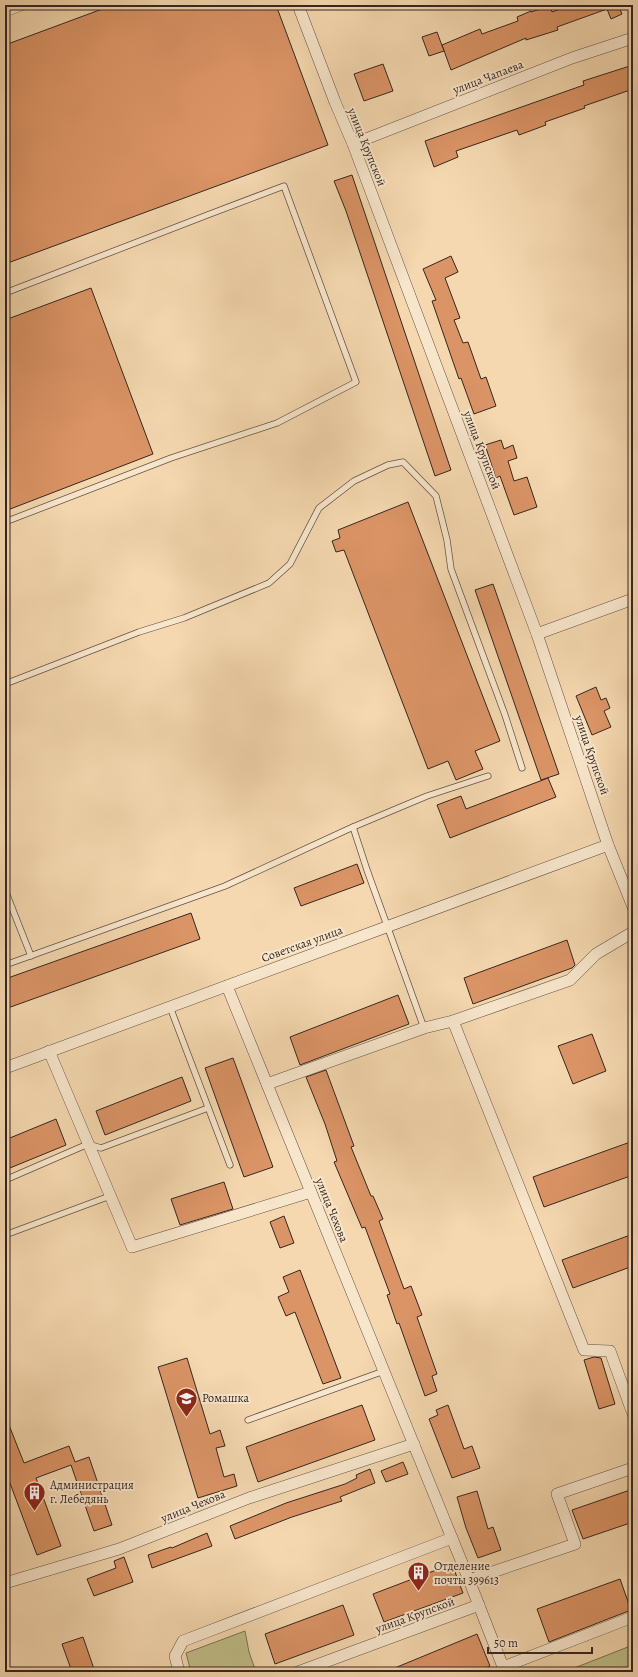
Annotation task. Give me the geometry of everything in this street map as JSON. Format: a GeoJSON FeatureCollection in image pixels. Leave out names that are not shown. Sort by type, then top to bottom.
{"type":"FeatureCollection","features":[{"type":"Feature","properties":{"kind":"street"},"geometry":{"type":"LineString","coordinates":[[5,11],[21,5]]}},
{"type":"Feature","properties":{"kind":"street","name":"улица Крупской"},"geometry":{"type":"LineString","coordinates":[[298,5],[335,102],[353,144],[537,634],[608,845],[633,907]]}},
{"type":"Feature","properties":{"kind":"street","name":"улица Чапаева"},"geometry":{"type":"LineString","coordinates":[[353,144],[572,58],[633,38]]}},
{"type":"Feature","properties":{"kind":"street"},"geometry":{"type":"LineString","coordinates":[[537,634],[633,599]]}},
{"type":"Feature","properties":{"kind":"street","name":"Советская улица"},"geometry":{"type":"LineString","coordinates":[[5,1068],[608,845]]}},
{"type":"Feature","properties":{"kind":"street"},"geometry":{"type":"LineString","coordinates":[[267,1084],[424,1028],[453,1021],[570,980],[596,954],[633,932]]}},
{"type":"Feature","properties":{"kind":"street","name":"улица Чехова"},"geometry":{"type":"LineString","coordinates":[[227,986],[479,1605]]}},
{"type":"Feature","properties":{"kind":"street"},"geometry":{"type":"LineString","coordinates":[[453,1021],[584,1350],[610,1351],[633,1414]]}},
{"type":"Feature","properties":{"kind":"street"},"geometry":{"type":"LineString","coordinates":[[49,1051],[132,1247],[311,1192]]}},
{"type":"Feature","properties":{"kind":"street","name":"улица Чехова"},"geometry":{"type":"LineString","coordinates":[[5,1582],[119,1549],[249,1498],[414,1444]]}},
{"type":"Feature","properties":{"kind":"street"},"geometry":{"type":"LineString","coordinates":[[469,1580],[575,1544],[557,1494],[633,1468]]}},
{"type":"Feature","properties":{"kind":"street"},"geometry":{"type":"LineString","coordinates":[[179,1672],[175,1656],[183,1640],[452,1538]]}},
{"type":"Feature","properties":{"kind":"street"},"geometry":{"type":"LineString","coordinates":[[479,1605],[504,1669],[633,1617]]}},
{"type":"Feature","properties":{"kind":"street","name":"улица Крупской"},"geometry":{"type":"LineString","coordinates":[[298,1672],[479,1605]]}},
{"type":"Feature","properties":{"kind":"lane"},"geometry":{"type":"LineString","coordinates":[[5,293],[284,186],[356,382],[277,423],[171,458],[5,522]]}},
{"type":"Feature","properties":{"kind":"lane"},"geometry":{"type":"LineString","coordinates":[[5,684],[139,632],[184,618],[269,583],[290,564],[319,508],[354,481],[388,465],[403,462],[436,496],[447,540],[451,569],[505,716],[522,768]]}},
{"type":"Feature","properties":{"kind":"lane"},"geometry":{"type":"LineString","coordinates":[[5,965],[225,886],[427,796],[488,776]]}},
{"type":"Feature","properties":{"kind":"lane"},"geometry":{"type":"LineString","coordinates":[[353,828],[424,1028]]}},
{"type":"Feature","properties":{"kind":"lane"},"geometry":{"type":"LineString","coordinates":[[5,890],[31,956]]}},
{"type":"Feature","properties":{"kind":"lane"},"geometry":{"type":"LineString","coordinates":[[170,1007],[230,1165]]}},
{"type":"Feature","properties":{"kind":"lane"},"geometry":{"type":"LineString","coordinates":[[5,1180],[88,1144],[101,1148],[208,1108]]}},
{"type":"Feature","properties":{"kind":"lane"},"geometry":{"type":"LineString","coordinates":[[5,1235],[110,1196]]}},
{"type":"Feature","properties":{"kind":"lane"},"geometry":{"type":"LineString","coordinates":[[248,1420],[384,1371]]}},
{"type":"Feature","properties":{"kind":"shaded area"},"geometry":{"type":"Polygon","coordinates":[[[245,1631],[249,1652],[256,1672],[191,1672],[186,1653],[245,1631]]]}},
{"type":"Feature","properties":{"kind":"shaded area"},"geometry":{"type":"Polygon","coordinates":[[[633,1645],[633,1672],[564,1672],[633,1645]]]}},
{"type":"Feature","properties":{"kind":"building"},"geometry":{"type":"Polygon","coordinates":[[[113,5],[276,5],[328,145],[5,264],[5,45],[113,5]]]}},
{"type":"Feature","properties":{"kind":"building"},"geometry":{"type":"Polygon","coordinates":[[[572,5],[618,5],[622,14],[611,19],[607,9],[557,27],[558,30],[526,40],[526,38],[451,70],[442,45],[480,29],[482,34],[518,21],[517,17],[531,11],[550,6],[552,12],[572,5]]]}},
{"type":"Feature","properties":{"kind":"building"},"geometry":{"type":"Polygon","coordinates":[[[437,32],[444,51],[429,56],[422,37],[437,32]]]}},
{"type":"Feature","properties":{"kind":"building"},"geometry":{"type":"Polygon","coordinates":[[[383,64],[393,91],[364,101],[354,74],[383,64]]]}},
{"type":"Feature","properties":{"kind":"building"},"geometry":{"type":"Polygon","coordinates":[[[633,65],[633,89],[584,106],[585,108],[545,122],[546,125],[519,135],[517,130],[456,151],[458,157],[434,167],[425,141],[584,85],[583,81],[633,65]]]}},
{"type":"Feature","properties":{"kind":"building"},"geometry":{"type":"Polygon","coordinates":[[[352,175],[451,470],[435,476],[346,211],[334,181],[352,175]]]}},
{"type":"Feature","properties":{"kind":"building"},"geometry":{"type":"Polygon","coordinates":[[[451,256],[458,272],[445,278],[460,318],[454,320],[463,343],[468,342],[481,379],[486,377],[496,406],[474,414],[461,378],[459,379],[432,301],[436,300],[423,269],[451,256]]]}},
{"type":"Feature","properties":{"kind":"building"},"geometry":{"type":"Polygon","coordinates":[[[91,288],[153,454],[5,511],[5,320],[91,288]]]}},
{"type":"Feature","properties":{"kind":"building"},"geometry":{"type":"Polygon","coordinates":[[[501,440],[504,449],[513,445],[517,458],[508,461],[514,481],[527,477],[537,507],[514,515],[500,476],[496,478],[485,445],[501,440]]]}},
{"type":"Feature","properties":{"kind":"building"},"geometry":{"type":"Polygon","coordinates":[[[408,502],[500,741],[475,751],[483,769],[456,780],[448,761],[428,769],[344,550],[336,552],[332,541],[340,538],[338,530],[408,502]]]}},
{"type":"Feature","properties":{"kind":"building"},"geometry":{"type":"Polygon","coordinates":[[[493,584],[559,774],[541,780],[475,590],[493,584]]]}},
{"type":"Feature","properties":{"kind":"building"},"geometry":{"type":"Polygon","coordinates":[[[596,687],[601,700],[606,698],[610,708],[604,711],[611,727],[592,735],[576,696],[596,687]]]}},
{"type":"Feature","properties":{"kind":"building"},"geometry":{"type":"Polygon","coordinates":[[[548,778],[556,797],[450,838],[437,805],[461,796],[466,809],[548,778]]]}},
{"type":"Feature","properties":{"kind":"building"},"geometry":{"type":"Polygon","coordinates":[[[357,864],[364,883],[301,906],[294,888],[357,864]]]}},
{"type":"Feature","properties":{"kind":"building"},"geometry":{"type":"Polygon","coordinates":[[[191,913],[200,939],[5,1009],[5,979],[191,913]]]}},
{"type":"Feature","properties":{"kind":"building"},"geometry":{"type":"Polygon","coordinates":[[[567,940],[575,965],[572,968],[473,1004],[464,978],[567,940]]]}},
{"type":"Feature","properties":{"kind":"building"},"geometry":{"type":"Polygon","coordinates":[[[398,995],[409,1024],[300,1065],[290,1037],[398,995]]]}},
{"type":"Feature","properties":{"kind":"building"},"geometry":{"type":"Polygon","coordinates":[[[592,1034],[606,1071],[573,1084],[558,1046],[592,1034]]]}},
{"type":"Feature","properties":{"kind":"building"},"geometry":{"type":"Polygon","coordinates":[[[233,1058],[273,1167],[244,1177],[205,1068],[233,1058]]]}},
{"type":"Feature","properties":{"kind":"building"},"geometry":{"type":"Polygon","coordinates":[[[326,1070],[354,1146],[351,1147],[371,1196],[373,1196],[383,1219],[379,1221],[404,1289],[411,1286],[422,1315],[417,1317],[437,1374],[432,1376],[437,1391],[425,1396],[399,1323],[397,1324],[387,1295],[390,1294],[365,1227],[362,1228],[334,1162],[337,1161],[325,1124],[306,1077],[326,1070]]]}},
{"type":"Feature","properties":{"kind":"building"},"geometry":{"type":"Polygon","coordinates":[[[182,1077],[191,1101],[105,1135],[96,1111],[182,1077]]]}},
{"type":"Feature","properties":{"kind":"building"},"geometry":{"type":"Polygon","coordinates":[[[56,1119],[66,1145],[5,1170],[5,1140],[56,1119]]]}},
{"type":"Feature","properties":{"kind":"building"},"geometry":{"type":"Polygon","coordinates":[[[633,1141],[633,1175],[544,1207],[533,1177],[633,1141]]]}},
{"type":"Feature","properties":{"kind":"building"},"geometry":{"type":"Polygon","coordinates":[[[224,1182],[233,1209],[180,1225],[171,1199],[224,1182]]]}},
{"type":"Feature","properties":{"kind":"building"},"geometry":{"type":"Polygon","coordinates":[[[284,1216],[294,1243],[280,1248],[270,1222],[284,1216]]]}},
{"type":"Feature","properties":{"kind":"building"},"geometry":{"type":"Polygon","coordinates":[[[633,1234],[633,1266],[573,1288],[562,1260],[633,1234]]]}},
{"type":"Feature","properties":{"kind":"building"},"geometry":{"type":"Polygon","coordinates":[[[300,1270],[341,1378],[323,1384],[295,1312],[286,1316],[278,1297],[289,1292],[283,1277],[300,1270]]]}},
{"type":"Feature","properties":{"kind":"building"},"geometry":{"type":"Polygon","coordinates":[[[594,1357],[601,1358],[615,1404],[599,1409],[584,1360],[594,1357]]]}},
{"type":"Feature","properties":{"kind":"building"},"geometry":{"type":"Polygon","coordinates":[[[187,1358],[210,1434],[220,1430],[225,1446],[216,1448],[224,1477],[234,1474],[237,1486],[198,1498],[158,1367],[187,1358]]]}},
{"type":"Feature","properties":{"kind":"building"},"geometry":{"type":"Polygon","coordinates":[[[362,1405],[375,1440],[258,1482],[246,1447],[362,1405]]]}},
{"type":"Feature","properties":{"kind":"building"},"geometry":{"type":"Polygon","coordinates":[[[448,1405],[464,1449],[472,1446],[480,1468],[452,1478],[429,1419],[438,1415],[436,1410],[448,1405]]]}},
{"type":"Feature","properties":{"kind":"building","name":"Администрация г. Лебедянь"},"geometry":{"type":"Polygon","coordinates":[[[5,1415],[24,1463],[69,1446],[75,1462],[89,1457],[112,1525],[94,1531],[71,1465],[36,1478],[61,1546],[37,1555],[5,1470],[5,1415]]]}},
{"type":"Feature","properties":{"kind":"building"},"geometry":{"type":"Polygon","coordinates":[[[403,1462],[408,1474],[386,1482],[381,1471],[403,1462]]]}},
{"type":"Feature","properties":{"kind":"building"},"geometry":{"type":"Polygon","coordinates":[[[370,1469],[375,1483],[340,1497],[342,1501],[292,1517],[235,1539],[230,1526],[286,1503],[345,1484],[357,1478],[356,1475],[370,1469]]]}},
{"type":"Feature","properties":{"kind":"building"},"geometry":{"type":"Polygon","coordinates":[[[633,1489],[633,1522],[583,1539],[572,1510],[633,1489]]]}},
{"type":"Feature","properties":{"kind":"building"},"geometry":{"type":"Polygon","coordinates":[[[477,1491],[488,1529],[493,1527],[501,1550],[478,1558],[466,1528],[457,1497],[477,1491]]]}},
{"type":"Feature","properties":{"kind":"building"},"geometry":{"type":"Polygon","coordinates":[[[207,1533],[212,1546],[152,1568],[148,1555],[171,1547],[172,1548],[207,1533]]]}},
{"type":"Feature","properties":{"kind":"building"},"geometry":{"type":"Polygon","coordinates":[[[124,1557],[133,1582],[94,1596],[87,1579],[116,1568],[114,1561],[124,1557]]]}},
{"type":"Feature","properties":{"kind":"building","name":"Отделение почты 399613"},"geometry":{"type":"Polygon","coordinates":[[[452,1564],[463,1593],[384,1622],[373,1594],[452,1564]]]}},
{"type":"Feature","properties":{"kind":"building"},"geometry":{"type":"Polygon","coordinates":[[[620,1579],[631,1610],[549,1642],[537,1609],[620,1579]]]}},
{"type":"Feature","properties":{"kind":"building"},"geometry":{"type":"Polygon","coordinates":[[[343,1605],[354,1635],[275,1664],[265,1634],[343,1605]]]}},
{"type":"Feature","properties":{"kind":"building"},"geometry":{"type":"Polygon","coordinates":[[[477,1634],[490,1666],[476,1672],[385,1672],[477,1634]]]}},
{"type":"Feature","properties":{"kind":"building"},"geometry":{"type":"Polygon","coordinates":[[[83,1637],[95,1672],[72,1672],[62,1644],[83,1637]]]}},
{"type":"Feature","properties":{"kind":"place","name":"Ромашка"},"geometry":{"type":"Point","coordinates":[187,1418]}},
{"type":"Feature","properties":{"kind":"place","name":"Администрация г. Лебедянь"},"geometry":{"type":"Point","coordinates":[34,1512]}},
{"type":"Feature","properties":{"kind":"place","name":"Отделение почты 399613"},"geometry":{"type":"Point","coordinates":[418,1592]}}]}
